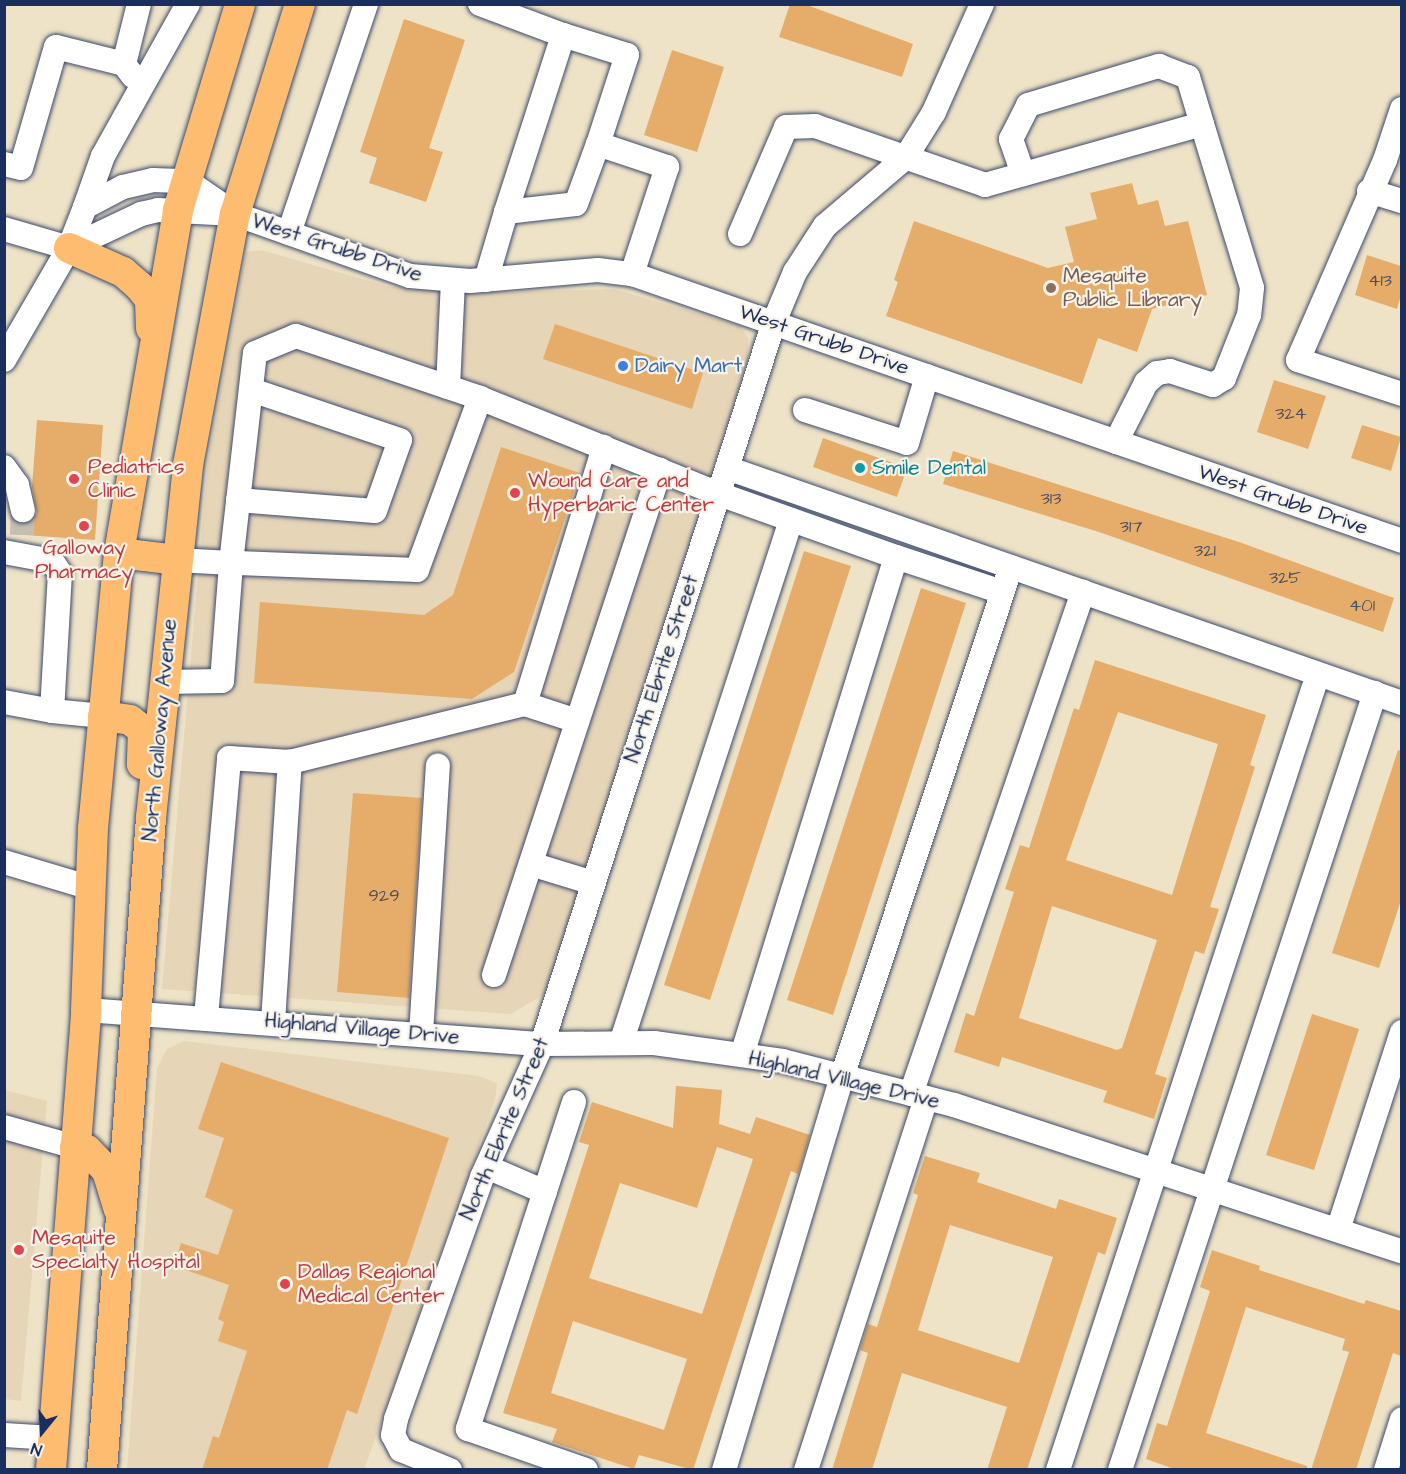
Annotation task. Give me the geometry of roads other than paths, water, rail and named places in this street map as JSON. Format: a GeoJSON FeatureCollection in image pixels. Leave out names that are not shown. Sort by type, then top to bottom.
{"type":"FeatureCollection","features":[{"type":"Feature","properties":{"kind":"main road"},"geometry":{"type":"LineString","coordinates":[[51,1470],[86,1010],[91,888],[103,716],[119,553],[178,210],[240,4]]}},
{"type":"Feature","properties":{"kind":"main road","name":"North Galloway Avenue"},"geometry":{"type":"LineString","coordinates":[[102,1470],[150,834],[188,465],[235,214],[300,4]]}},
{"type":"Feature","properties":{"kind":"main road"},"geometry":{"type":"LineString","coordinates":[[69,248],[123,272],[140,287],[150,300],[153,351]]}},
{"type":"Feature","properties":{"kind":"main road"},"geometry":{"type":"LineString","coordinates":[[119,553],[177,560]]}},
{"type":"Feature","properties":{"kind":"main road"},"geometry":{"type":"LineString","coordinates":[[103,716],[130,720],[143,730],[138,793],[150,834]]}},
{"type":"Feature","properties":{"kind":"main road"},"geometry":{"type":"LineString","coordinates":[[75,1147],[87,1150],[107,1171],[122,1219]]}},
{"type":"Feature","properties":{"kind":"street"},"geometry":{"type":"LineString","coordinates":[[124,64],[139,4]]}},
{"type":"Feature","properties":{"kind":"street"},"geometry":{"type":"LineString","coordinates":[[4,360],[69,248],[104,156],[188,4]]}},
{"type":"Feature","properties":{"kind":"street"},"geometry":{"type":"LineString","coordinates":[[290,233],[366,4]]}},
{"type":"Feature","properties":{"kind":"street"},"geometry":{"type":"LineString","coordinates":[[480,4],[563,35],[627,55],[576,204],[506,212]]}},
{"type":"Feature","properties":{"kind":"street","name":"North Ebrite Street"},"geometry":{"type":"LineString","coordinates":[[450,1470],[410,1456],[395,1442],[396,1419],[487,1167],[542,1044],[774,322],[795,272],[825,226],[906,157],[933,112],[982,4]]}},
{"type":"Feature","properties":{"kind":"street"},"geometry":{"type":"LineString","coordinates":[[486,280],[563,35]]}},
{"type":"Feature","properties":{"kind":"street"},"geometry":{"type":"LineString","coordinates":[[4,164],[21,168],[56,46],[124,64],[141,88]]}},
{"type":"Feature","properties":{"kind":"street"},"geometry":{"type":"LineString","coordinates":[[1023,174],[1011,139],[1028,105],[1159,66],[1188,78],[1252,288],[1249,315],[1224,378],[1213,385],[1170,371],[1157,373],[1146,383],[1116,442]]}},
{"type":"Feature","properties":{"kind":"street"},"geometry":{"type":"LineString","coordinates":[[1401,109],[1385,160],[1298,360],[1401,394]]}},
{"type":"Feature","properties":{"kind":"street"},"geometry":{"type":"LineString","coordinates":[[740,234],[786,127],[815,126],[985,185],[1202,124]]}},
{"type":"Feature","properties":{"kind":"street"},"geometry":{"type":"LineString","coordinates":[[598,144],[667,166],[632,274]]}},
{"type":"Feature","properties":{"kind":"street"},"geometry":{"type":"LineString","coordinates":[[85,207],[123,187],[153,180],[187,182]]}},
{"type":"Feature","properties":{"kind":"street","name":"West Grubb Drive"},"geometry":{"type":"LineString","coordinates":[[187,182],[235,214],[410,276],[453,281],[598,270],[632,274],[1401,541]]}},
{"type":"Feature","properties":{"kind":"street"},"geometry":{"type":"LineString","coordinates":[[1370,191],[1401,201]]}},
{"type":"Feature","properties":{"kind":"street","name":"West Grubb Drive"},"geometry":{"type":"LineString","coordinates":[[69,248],[141,213],[178,210],[235,214]]}},
{"type":"Feature","properties":{"kind":"street"},"geometry":{"type":"LineString","coordinates":[[4,229],[69,248]]}},
{"type":"Feature","properties":{"kind":"street"},"geometry":{"type":"LineString","coordinates":[[448,387],[453,281]]}},
{"type":"Feature","properties":{"kind":"street"},"geometry":{"type":"LineString","coordinates":[[164,682],[222,681],[231,563],[255,353],[296,336],[480,398],[719,494],[1002,592]]}},
{"type":"Feature","properties":{"kind":"street"},"geometry":{"type":"LineString","coordinates":[[805,410],[907,443],[927,376]]}},
{"type":"Feature","properties":{"kind":"street"},"geometry":{"type":"LineString","coordinates":[[238,500],[375,511],[400,440],[251,390]]}},
{"type":"Feature","properties":{"kind":"street"},"geometry":{"type":"LineString","coordinates":[[177,560],[417,570],[480,398]]}},
{"type":"Feature","properties":{"kind":"street"},"geometry":{"type":"LineString","coordinates":[[525,704],[604,447]]}},
{"type":"Feature","properties":{"kind":"street"},"geometry":{"type":"LineString","coordinates":[[4,467],[17,485],[23,510]]}},
{"type":"Feature","properties":{"kind":"street"},"geometry":{"type":"LineString","coordinates":[[727,468],[1401,703]]}},
{"type":"Feature","properties":{"kind":"street"},"geometry":{"type":"LineString","coordinates":[[494,975],[660,470]]}},
{"type":"Feature","properties":{"kind":"street"},"geometry":{"type":"LineString","coordinates":[[621,1043],[791,520]]}},
{"type":"Feature","properties":{"kind":"street"},"geometry":{"type":"LineString","coordinates":[[15,547],[52,561],[60,573],[52,711]]}},
{"type":"Feature","properties":{"kind":"street"},"geometry":{"type":"LineString","coordinates":[[742,1056],[896,557]]}},
{"type":"Feature","properties":{"kind":"street"},"geometry":{"type":"LineString","coordinates":[[724,1470],[842,1077],[1011,567]]}},
{"type":"Feature","properties":{"kind":"street"},"geometry":{"type":"LineString","coordinates":[[806,1470],[919,1096],[1083,592]]}},
{"type":"Feature","properties":{"kind":"street"},"geometry":{"type":"LineString","coordinates":[[1058,1470],[1318,674]]}},
{"type":"Feature","properties":{"kind":"street"},"geometry":{"type":"LineString","coordinates":[[1120,1470],[1214,1190],[1375,693]]}},
{"type":"Feature","properties":{"kind":"street"},"geometry":{"type":"LineString","coordinates":[[4,702],[52,711],[103,716]]}},
{"type":"Feature","properties":{"kind":"street"},"geometry":{"type":"LineString","coordinates":[[206,1017],[229,758],[290,762],[525,704],[577,721]]}},
{"type":"Feature","properties":{"kind":"street"},"geometry":{"type":"LineString","coordinates":[[273,1022],[290,762]]}},
{"type":"Feature","properties":{"kind":"street"},"geometry":{"type":"LineString","coordinates":[[421,1034],[438,766]]}},
{"type":"Feature","properties":{"kind":"street"},"geometry":{"type":"LineString","coordinates":[[4,862],[91,888]]}},
{"type":"Feature","properties":{"kind":"street"},"geometry":{"type":"LineString","coordinates":[[531,864],[593,884]]}},
{"type":"Feature","properties":{"kind":"street","name":"Highland Village Drive"},"geometry":{"type":"LineString","coordinates":[[86,1010],[206,1017],[542,1044],[654,1043],[742,1056],[919,1096],[1401,1251]]}},
{"type":"Feature","properties":{"kind":"street"},"geometry":{"type":"LineString","coordinates":[[1338,1230],[1401,1032]]}},
{"type":"Feature","properties":{"kind":"street"},"geometry":{"type":"LineString","coordinates":[[574,1102],[468,1429],[586,1470]]}},
{"type":"Feature","properties":{"kind":"street"},"geometry":{"type":"LineString","coordinates":[[4,1127],[75,1147]]}},
{"type":"Feature","properties":{"kind":"street"},"geometry":{"type":"LineString","coordinates":[[487,1167],[545,1192]]}},
{"type":"Feature","properties":{"kind":"street"},"geometry":{"type":"LineString","coordinates":[[1386,1470],[1401,1419]]}},
{"type":"Feature","properties":{"kind":"street"},"geometry":{"type":"LineString","coordinates":[[4,1435],[53,1438]]}},
{"type":"Feature","properties":{"kind":"tunnel"},"geometry":{"type":"LineString","coordinates":[[22,535],[23,510]]}},
{"type":"Feature","properties":{"kind":"place","name":"Mesquite Public Library"},"geometry":{"type":"Point","coordinates":[1051,288]}},
{"type":"Feature","properties":{"kind":"place","name":"Dairy Mart"},"geometry":{"type":"Point","coordinates":[623,366]}},
{"type":"Feature","properties":{"kind":"place","name":"Smile Dental"},"geometry":{"type":"Point","coordinates":[860,468]}},
{"type":"Feature","properties":{"kind":"place","name":"Pediatrics Clinic"},"geometry":{"type":"Point","coordinates":[74,479]}},
{"type":"Feature","properties":{"kind":"place","name":"Wound Care and Hyperbaric Center"},"geometry":{"type":"Point","coordinates":[515,493]}},
{"type":"Feature","properties":{"kind":"place","name":"Galloway Pharmacy"},"geometry":{"type":"Point","coordinates":[84,526]}},
{"type":"Feature","properties":{"kind":"place","name":"Mesquite Specialty Hospital"},"geometry":{"type":"Point","coordinates":[19,1250]}},
{"type":"Feature","properties":{"kind":"place","name":"Dallas Regional Medical Center"},"geometry":{"type":"Point","coordinates":[285,1284]}}]}
